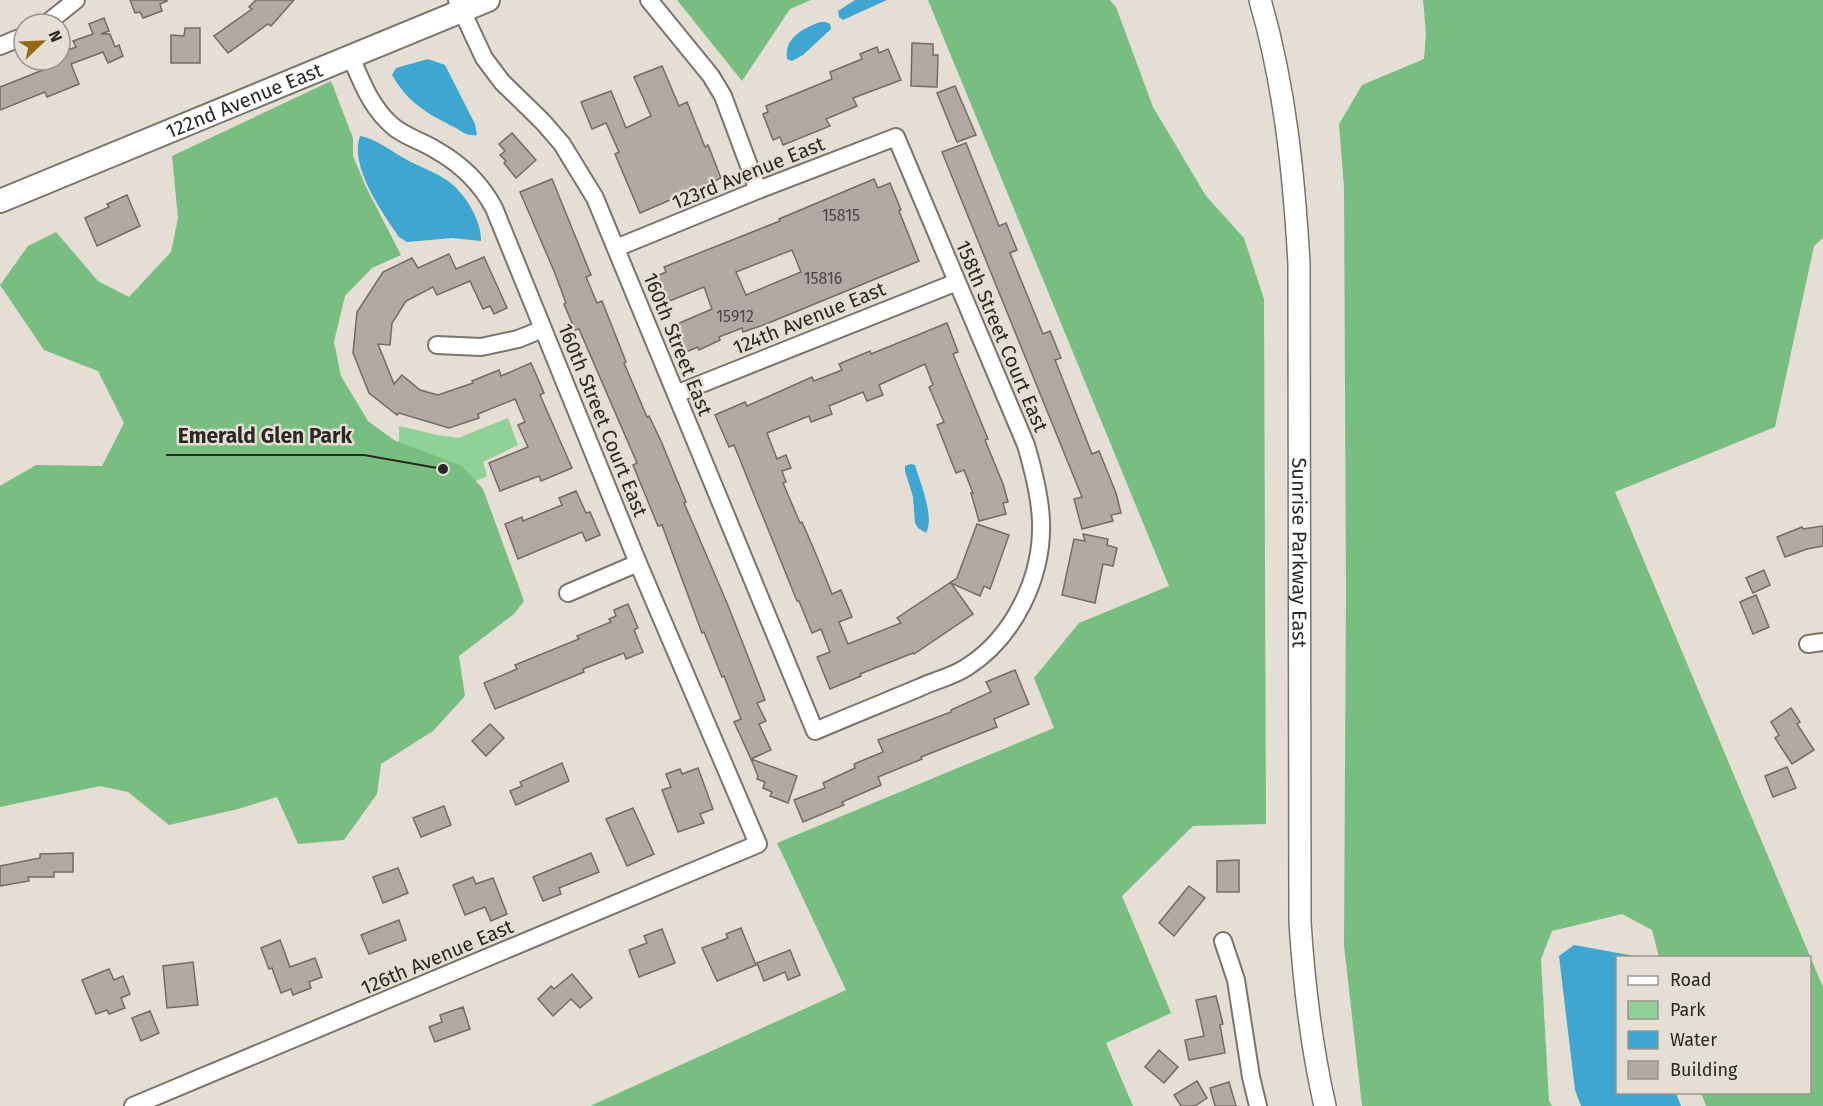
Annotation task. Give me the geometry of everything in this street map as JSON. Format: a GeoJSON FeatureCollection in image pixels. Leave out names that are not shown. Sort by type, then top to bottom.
{"type":"FeatureCollection","features":[{"type":"Feature","properties":{"kind":"main road","name":"122nd Avenue East"},"geometry":{"type":"LineString","coordinates":[[0,201],[351,57],[460,6],[488,0]]}},
{"type":"Feature","properties":{"kind":"street"},"geometry":{"type":"LineString","coordinates":[[61,12],[76,0]]}},
{"type":"Feature","properties":{"kind":"street"},"geometry":{"type":"LineString","coordinates":[[649,0],[711,76],[723,96],[758,190]]}},
{"type":"Feature","properties":{"kind":"street","name":"Sunrise Parkway East"},"geometry":{"type":"LineString","coordinates":[[1260,0],[1285,114],[1295,197],[1299,264],[1300,922],[1308,1019],[1325,1106]]}},
{"type":"Feature","properties":{"kind":"street","name":"160th Street East"},"geometry":{"type":"LineString","coordinates":[[460,6],[484,58],[502,82],[556,136],[595,198],[815,731]]}},
{"type":"Feature","properties":{"kind":"street","name":"160th Street Court East"},"geometry":{"type":"LineString","coordinates":[[351,57],[369,98],[394,127],[454,161],[471,174],[495,208],[638,563],[758,844]]}},
{"type":"Feature","properties":{"kind":"street","name":"123rd Avenue East"},"geometry":{"type":"LineString","coordinates":[[616,248],[896,137]]}},
{"type":"Feature","properties":{"kind":"street","name":"158th Street Court East"},"geometry":{"type":"LineString","coordinates":[[815,731],[966,668],[1002,637],[1016,616],[1029,590],[1037,558],[1041,522],[1033,470],[1026,445],[896,137]]}},
{"type":"Feature","properties":{"kind":"street","name":"124th Avenue East"},"geometry":{"type":"LineString","coordinates":[[676,394],[957,282]]}},
{"type":"Feature","properties":{"kind":"street"},"geometry":{"type":"LineString","coordinates":[[436,345],[481,347],[518,339],[543,329]]}},
{"type":"Feature","properties":{"kind":"street"},"geometry":{"type":"LineString","coordinates":[[568,593],[638,563]]}},
{"type":"Feature","properties":{"kind":"street","name":"126th Avenue East"},"geometry":{"type":"LineString","coordinates":[[133,1106],[758,844]]}},
{"type":"Feature","properties":{"kind":"street"},"geometry":{"type":"LineString","coordinates":[[1223,941],[1236,980],[1251,1077],[1258,1106]]}},
{"type":"Feature","properties":{"kind":"green space"},"geometry":{"type":"Polygon","coordinates":[[[677,0],[811,0],[790,9],[742,81],[677,0]]]}},
{"type":"Feature","properties":{"kind":"green space"},"geometry":{"type":"Polygon","coordinates":[[[928,0],[1110,0],[1116,7],[1153,107],[1206,196],[1244,238],[1264,299],[1266,824],[1193,826],[1122,896],[1171,1013],[1106,1043],[1133,1106],[590,1106],[846,990],[777,843],[1054,728],[1034,678],[1079,623],[1169,586],[928,0]]]}},
{"type":"Feature","properties":{"kind":"green space"},"geometry":{"type":"Polygon","coordinates":[[[1423,0],[1823,0],[1823,238],[1814,246],[1775,427],[1615,492],[1810,956],[1659,956],[1652,930],[1622,914],[1552,931],[1541,959],[1549,1101],[1552,1106],[1362,1106],[1344,945],[1346,592],[1344,188],[1339,124],[1362,85],[1424,59],[1426,33],[1423,0]]]}},
{"type":"Feature","properties":{"kind":"green space"},"geometry":{"type":"Polygon","coordinates":[[[331,81],[353,138],[353,156],[366,187],[401,255],[372,268],[345,296],[334,342],[341,376],[368,421],[394,440],[462,466],[483,489],[524,601],[514,614],[459,656],[465,696],[433,731],[381,764],[377,794],[344,840],[298,844],[277,797],[238,809],[169,825],[128,792],[100,786],[0,807],[0,486],[36,465],[102,466],[124,423],[98,371],[44,350],[0,285],[28,246],[56,232],[98,281],[129,297],[171,252],[178,218],[172,156],[331,81]]]}},
{"type":"Feature","properties":{"kind":"green space"},"geometry":{"type":"Polygon","coordinates":[[[508,418],[518,445],[483,462],[487,476],[415,509],[399,458],[399,426],[458,438],[508,418]]]}},
{"type":"Feature","properties":{"kind":"green space"},"geometry":{"type":"Polygon","coordinates":[[[1811,958],[1823,987],[1823,1106],[1706,1106],[1701,1094],[1811,1094],[1811,958]]]}},
{"type":"Feature","properties":{"kind":"water"},"geometry":{"type":"Polygon","coordinates":[[[855,0],[887,0],[843,20],[839,17],[838,11],[855,0]]]}},
{"type":"Feature","properties":{"kind":"water"},"geometry":{"type":"Polygon","coordinates":[[[820,22],[830,24],[831,29],[803,55],[792,61],[787,59],[788,45],[791,40],[801,31],[820,22]]]}},
{"type":"Feature","properties":{"kind":"water"},"geometry":{"type":"Polygon","coordinates":[[[428,59],[445,65],[475,124],[477,135],[464,133],[420,107],[398,85],[392,75],[396,68],[428,59]]]}},
{"type":"Feature","properties":{"kind":"water"},"geometry":{"type":"Polygon","coordinates":[[[360,136],[443,177],[454,186],[466,200],[475,216],[481,233],[481,241],[452,238],[407,242],[399,237],[376,202],[363,175],[358,148],[360,136]]]}},
{"type":"Feature","properties":{"kind":"water"},"geometry":{"type":"Polygon","coordinates":[[[915,465],[926,499],[929,518],[926,533],[915,523],[913,497],[905,471],[905,466],[915,465]]]}},
{"type":"Feature","properties":{"kind":"water"},"geometry":{"type":"Polygon","coordinates":[[[1574,945],[1634,956],[1616,956],[1616,1094],[1676,1094],[1681,1106],[1581,1106],[1575,1090],[1559,956],[1574,945]]]}},
{"type":"Feature","properties":{"kind":"building"},"geometry":{"type":"Polygon","coordinates":[[[130,0],[167,1],[160,4],[162,11],[143,18],[140,12],[135,13],[130,0]]]}},
{"type":"Feature","properties":{"kind":"building"},"geometry":{"type":"Polygon","coordinates":[[[256,0],[294,0],[271,26],[268,24],[228,53],[214,36],[252,9],[249,7],[256,0]]]}},
{"type":"Feature","properties":{"kind":"building"},"geometry":{"type":"Polygon","coordinates":[[[104,18],[109,31],[101,34],[110,34],[115,47],[119,45],[123,56],[108,63],[103,52],[72,64],[72,49],[76,47],[73,41],[93,34],[89,24],[104,18]]]}},
{"type":"Feature","properties":{"kind":"building"},"geometry":{"type":"Polygon","coordinates":[[[185,28],[200,28],[200,63],[171,63],[171,35],[184,36],[185,28]]]}},
{"type":"Feature","properties":{"kind":"building"},"geometry":{"type":"Polygon","coordinates":[[[912,43],[933,44],[933,55],[938,55],[937,87],[911,86],[912,43]]]}},
{"type":"Feature","properties":{"kind":"building"},"geometry":{"type":"Polygon","coordinates":[[[877,47],[879,53],[888,49],[901,80],[853,98],[857,106],[826,119],[830,126],[783,145],[780,137],[773,140],[763,114],[768,112],[766,106],[832,79],[830,72],[862,59],[860,54],[877,47]]]}},
{"type":"Feature","properties":{"kind":"building"},"geometry":{"type":"Polygon","coordinates":[[[72,66],[79,84],[47,97],[45,92],[0,110],[0,87],[38,72],[72,72],[72,66]]]}},
{"type":"Feature","properties":{"kind":"building"},"geometry":{"type":"Polygon","coordinates":[[[662,66],[679,106],[687,102],[705,147],[708,145],[721,178],[640,213],[615,154],[619,152],[606,123],[592,129],[581,102],[611,91],[626,128],[651,116],[634,77],[662,66]]]}},
{"type":"Feature","properties":{"kind":"building"},"geometry":{"type":"Polygon","coordinates":[[[955,86],[976,135],[957,142],[937,93],[955,86]]]}},
{"type":"Feature","properties":{"kind":"building"},"geometry":{"type":"Polygon","coordinates":[[[512,133],[536,160],[516,178],[500,155],[505,151],[499,144],[512,133]]]}},
{"type":"Feature","properties":{"kind":"building"},"geometry":{"type":"Polygon","coordinates":[[[966,143],[999,226],[1006,223],[1017,250],[1010,253],[1043,334],[1050,331],[1061,358],[1055,360],[1092,454],[1099,451],[1116,493],[1121,513],[1111,515],[1113,521],[1082,529],[1074,499],[1082,497],[942,152],[966,143]]]}},
{"type":"Feature","properties":{"kind":"building"},"geometry":{"type":"Polygon","coordinates":[[[552,179],[591,275],[586,277],[597,303],[602,301],[626,362],[624,363],[647,417],[649,416],[661,441],[765,700],[757,703],[766,721],[759,724],[771,750],[751,759],[734,722],[741,719],[724,676],[722,677],[704,632],[702,633],[662,525],[658,526],[633,465],[637,463],[579,329],[575,330],[554,271],[520,192],[552,179]]]}},
{"type":"Feature","properties":{"kind":"building"},"geometry":{"type":"Polygon","coordinates":[[[874,179],[878,188],[890,183],[919,261],[766,324],[743,332],[742,328],[719,337],[720,340],[699,350],[698,347],[686,352],[675,325],[712,309],[704,287],[667,302],[657,276],[666,272],[664,267],[780,221],[779,219],[874,179]],[[792,250],[736,272],[746,295],[801,272],[792,250]]]}},
{"type":"Feature","properties":{"kind":"building"},"geometry":{"type":"Polygon","coordinates":[[[127,195],[140,226],[97,246],[85,218],[109,207],[107,204],[127,195]]]}},
{"type":"Feature","properties":{"kind":"building"},"geometry":{"type":"Polygon","coordinates":[[[449,254],[456,269],[484,257],[507,308],[494,314],[490,306],[483,309],[470,281],[437,295],[433,287],[406,301],[392,323],[390,345],[378,344],[394,384],[402,375],[420,390],[438,395],[473,383],[472,381],[499,370],[501,376],[531,363],[544,393],[540,395],[572,468],[541,481],[539,476],[500,491],[489,463],[528,447],[518,425],[525,422],[515,399],[478,414],[479,418],[449,428],[399,413],[397,415],[369,393],[353,353],[357,312],[383,272],[412,258],[418,268],[449,254]]]}},
{"type":"Feature","properties":{"kind":"building"},"geometry":{"type":"Polygon","coordinates":[[[947,323],[958,352],[953,354],[988,439],[985,440],[1003,484],[1008,502],[1003,503],[1006,514],[979,521],[971,493],[973,493],[964,470],[956,473],[937,425],[944,422],[929,387],[933,385],[925,364],[879,385],[883,395],[867,401],[863,392],[829,406],[832,414],[811,422],[809,416],[767,433],[777,459],[786,455],[791,468],[782,471],[786,482],[783,483],[832,594],[841,590],[852,617],[839,622],[848,644],[901,623],[897,618],[957,578],[977,524],[1009,535],[990,589],[984,586],[980,596],[951,583],[973,614],[914,654],[860,674],[861,676],[830,689],[817,657],[830,652],[821,629],[812,633],[734,445],[729,447],[715,415],[745,402],[747,406],[812,377],[814,381],[842,370],[839,364],[870,351],[871,354],[947,323]]]}},
{"type":"Feature","properties":{"kind":"building"},"geometry":{"type":"Polygon","coordinates":[[[576,491],[586,513],[590,512],[600,535],[586,541],[582,532],[518,559],[505,524],[522,517],[523,521],[562,505],[559,498],[576,491]]]}},
{"type":"Feature","properties":{"kind":"building"},"geometry":{"type":"Polygon","coordinates":[[[1823,526],[1823,546],[1785,557],[1777,537],[1802,527],[1803,529],[1823,526]]]}},
{"type":"Feature","properties":{"kind":"building"},"geometry":{"type":"Polygon","coordinates":[[[1083,534],[1108,539],[1107,545],[1117,548],[1113,566],[1103,564],[1095,603],[1062,595],[1074,539],[1085,541],[1083,534]]]}},
{"type":"Feature","properties":{"kind":"building"},"geometry":{"type":"Polygon","coordinates":[[[1764,570],[1770,585],[1753,593],[1746,578],[1764,570]]]}},
{"type":"Feature","properties":{"kind":"building"},"geometry":{"type":"Polygon","coordinates":[[[1756,595],[1769,627],[1753,634],[1740,602],[1756,595]]]}},
{"type":"Feature","properties":{"kind":"building"},"geometry":{"type":"Polygon","coordinates":[[[628,604],[638,628],[634,630],[643,652],[626,659],[624,653],[495,709],[484,683],[517,669],[515,665],[579,639],[577,636],[611,622],[609,619],[616,616],[614,610],[628,604]]]}},
{"type":"Feature","properties":{"kind":"building"},"geometry":{"type":"Polygon","coordinates":[[[1015,670],[1029,704],[994,719],[997,727],[878,777],[881,785],[842,802],[844,805],[803,822],[794,800],[825,788],[823,783],[855,768],[854,764],[883,752],[878,740],[951,712],[991,692],[986,682],[1015,670]]]}},
{"type":"Feature","properties":{"kind":"building"},"geometry":{"type":"Polygon","coordinates":[[[1791,708],[1800,722],[1797,724],[1814,750],[1792,764],[1775,738],[1779,735],[1771,722],[1791,708]]]}},
{"type":"Feature","properties":{"kind":"building"},"geometry":{"type":"Polygon","coordinates":[[[490,724],[504,738],[486,756],[472,741],[490,724]]]}},
{"type":"Feature","properties":{"kind":"building"},"geometry":{"type":"Polygon","coordinates":[[[751,759],[797,776],[788,803],[770,796],[772,792],[763,788],[765,782],[757,779],[758,776],[751,759]]]}},
{"type":"Feature","properties":{"kind":"building"},"geometry":{"type":"Polygon","coordinates":[[[562,763],[569,781],[516,805],[510,791],[522,786],[520,782],[562,763]]]}},
{"type":"Feature","properties":{"kind":"building"},"geometry":{"type":"Polygon","coordinates":[[[1787,767],[1796,788],[1773,797],[1765,776],[1787,767]]]}},
{"type":"Feature","properties":{"kind":"building"},"geometry":{"type":"Polygon","coordinates":[[[698,768],[713,809],[700,814],[704,823],[678,832],[662,790],[671,787],[666,774],[680,769],[682,774],[698,768]]]}},
{"type":"Feature","properties":{"kind":"building"},"geometry":{"type":"Polygon","coordinates":[[[444,806],[451,825],[421,837],[413,818],[444,806]]]}},
{"type":"Feature","properties":{"kind":"building"},"geometry":{"type":"Polygon","coordinates":[[[633,808],[654,854],[627,866],[606,819],[633,808]]]}},
{"type":"Feature","properties":{"kind":"building"},"geometry":{"type":"Polygon","coordinates":[[[73,853],[73,872],[54,872],[54,877],[28,877],[29,881],[0,886],[0,866],[40,858],[40,854],[73,853]]]}},
{"type":"Feature","properties":{"kind":"building"},"geometry":{"type":"Polygon","coordinates":[[[591,853],[599,872],[559,888],[561,894],[543,901],[533,877],[591,853]]]}},
{"type":"Feature","properties":{"kind":"building"},"geometry":{"type":"Polygon","coordinates":[[[1239,860],[1239,892],[1217,892],[1217,861],[1239,860]]]}},
{"type":"Feature","properties":{"kind":"building"},"geometry":{"type":"Polygon","coordinates":[[[398,868],[408,893],[383,903],[373,877],[398,868]]]}},
{"type":"Feature","properties":{"kind":"building"},"geometry":{"type":"Polygon","coordinates":[[[473,877],[476,884],[493,878],[507,914],[491,921],[485,907],[465,915],[453,885],[473,877]]]}},
{"type":"Feature","properties":{"kind":"building"},"geometry":{"type":"Polygon","coordinates":[[[1189,886],[1205,898],[1174,936],[1159,923],[1189,886]]]}},
{"type":"Feature","properties":{"kind":"building"},"geometry":{"type":"Polygon","coordinates":[[[399,920],[406,940],[369,954],[361,935],[399,920]]]}},
{"type":"Feature","properties":{"kind":"building"},"geometry":{"type":"Polygon","coordinates":[[[741,928],[756,965],[717,981],[702,948],[728,938],[726,934],[741,928]]]}},
{"type":"Feature","properties":{"kind":"building"},"geometry":{"type":"Polygon","coordinates":[[[662,929],[675,963],[639,977],[629,950],[647,943],[644,936],[662,929]]]}},
{"type":"Feature","properties":{"kind":"building"},"geometry":{"type":"Polygon","coordinates":[[[280,940],[290,967],[315,958],[322,977],[309,982],[311,988],[293,995],[291,989],[281,993],[272,968],[269,969],[261,948],[280,940]]]}},
{"type":"Feature","properties":{"kind":"building"},"geometry":{"type":"Polygon","coordinates":[[[790,950],[800,975],[788,980],[785,972],[764,981],[757,963],[790,950]]]}},
{"type":"Feature","properties":{"kind":"building"},"geometry":{"type":"Polygon","coordinates":[[[193,962],[198,1005],[167,1008],[163,966],[193,962]]]}},
{"type":"Feature","properties":{"kind":"building"},"geometry":{"type":"Polygon","coordinates":[[[109,969],[114,980],[123,976],[130,994],[121,998],[125,1008],[109,1014],[107,1010],[96,1014],[82,980],[109,969]]]}},
{"type":"Feature","properties":{"kind":"building"},"geometry":{"type":"Polygon","coordinates":[[[572,974],[592,998],[580,1008],[571,999],[553,1016],[538,999],[551,986],[554,989],[572,974]]]}},
{"type":"Feature","properties":{"kind":"building"},"geometry":{"type":"Polygon","coordinates":[[[1216,996],[1223,1024],[1220,1025],[1225,1053],[1189,1060],[1185,1040],[1204,1036],[1196,1000],[1216,996]]]}},
{"type":"Feature","properties":{"kind":"building"},"geometry":{"type":"Polygon","coordinates":[[[463,1007],[470,1029],[435,1042],[429,1027],[442,1022],[440,1015],[463,1007]]]}},
{"type":"Feature","properties":{"kind":"building"},"geometry":{"type":"Polygon","coordinates":[[[150,1011],[159,1033],[141,1041],[132,1018],[150,1011]]]}},
{"type":"Feature","properties":{"kind":"building"},"geometry":{"type":"Polygon","coordinates":[[[1159,1050],[1178,1067],[1164,1083],[1145,1067],[1159,1050]]]}},
{"type":"Feature","properties":{"kind":"building"},"geometry":{"type":"Polygon","coordinates":[[[1197,1081],[1207,1098],[1195,1106],[1181,1106],[1174,1095],[1197,1081]]]}},
{"type":"Feature","properties":{"kind":"building"},"geometry":{"type":"Polygon","coordinates":[[[1229,1082],[1236,1106],[1215,1106],[1210,1088],[1229,1082]]]}},
{"type":"Feature","properties":{"kind":"place","name":"Emerald Glen Park"},"geometry":{"type":"Point","coordinates":[443,469]}}]}
